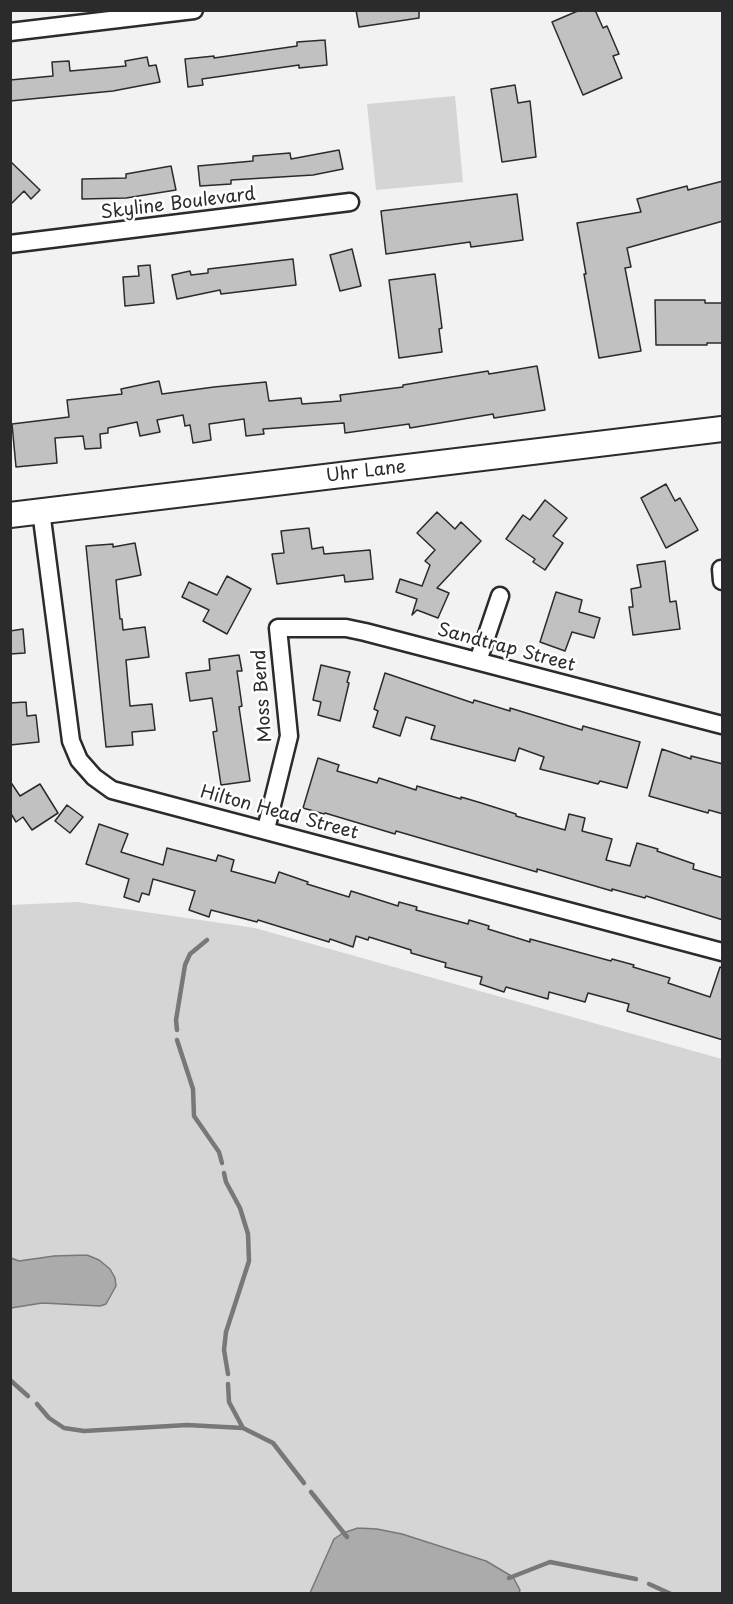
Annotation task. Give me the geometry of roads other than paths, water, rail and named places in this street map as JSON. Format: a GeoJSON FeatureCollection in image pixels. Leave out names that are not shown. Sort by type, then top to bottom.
{"type":"FeatureCollection","features":[{"type":"Feature","properties":{"kind":"street"},"geometry":{"type":"LineString","coordinates":[[10,32],[194,10]]}},
{"type":"Feature","properties":{"kind":"street","name":"Skyline Boulevard"},"geometry":{"type":"LineString","coordinates":[[10,244],[350,202]]}},
{"type":"Feature","properties":{"kind":"street","name":"Uhr Lane"},"geometry":{"type":"LineString","coordinates":[[10,515],[723,429]]}},
{"type":"Feature","properties":{"kind":"street","name":"Hilton Head Street"},"geometry":{"type":"LineString","coordinates":[[41,511],[71,741],[79,760],[94,777],[118,792],[723,952]]}},
{"type":"Feature","properties":{"kind":"street"},"geometry":{"type":"LineString","coordinates":[[478,661],[500,596]]}},
{"type":"Feature","properties":{"kind":"street","name":"Moss Bend"},"geometry":{"type":"LineString","coordinates":[[266,830],[289,736],[278,628]]}},
{"type":"Feature","properties":{"kind":"street","name":"Sandtrap Street"},"geometry":{"type":"LineString","coordinates":[[278,628],[346,628],[723,725]]}},
{"type":"Feature","properties":{"kind":"waterway"},"geometry":{"type":"LineString","coordinates":[[177,1030],[176,1020],[185,965],[190,954],[207,940]]}},
{"type":"Feature","properties":{"kind":"waterway"},"geometry":{"type":"LineString","coordinates":[[177,1040],[193,1089],[194,1116],[219,1152],[222,1163]]}},
{"type":"Feature","properties":{"kind":"waterway"},"geometry":{"type":"LineString","coordinates":[[224,1173],[226,1182],[240,1208],[248,1234],[249,1261],[226,1332],[224,1350],[228,1374]]}},
{"type":"Feature","properties":{"kind":"waterway"},"geometry":{"type":"LineString","coordinates":[[10,1380],[28,1396]]}},
{"type":"Feature","properties":{"kind":"waterway"},"geometry":{"type":"LineString","coordinates":[[228,1384],[229,1402],[243,1428]]}},
{"type":"Feature","properties":{"kind":"waterway"},"geometry":{"type":"LineString","coordinates":[[37,1404],[49,1418],[64,1428],[84,1431],[187,1425],[243,1428],[273,1443],[304,1483]]}},
{"type":"Feature","properties":{"kind":"waterway"},"geometry":{"type":"LineString","coordinates":[[311,1492],[347,1537]]}},
{"type":"Feature","properties":{"kind":"waterway"},"geometry":{"type":"LineString","coordinates":[[509,1578],[550,1562],[636,1579]]}},
{"type":"Feature","properties":{"kind":"waterway"},"geometry":{"type":"LineString","coordinates":[[649,1584],[671,1594]]}}]}
